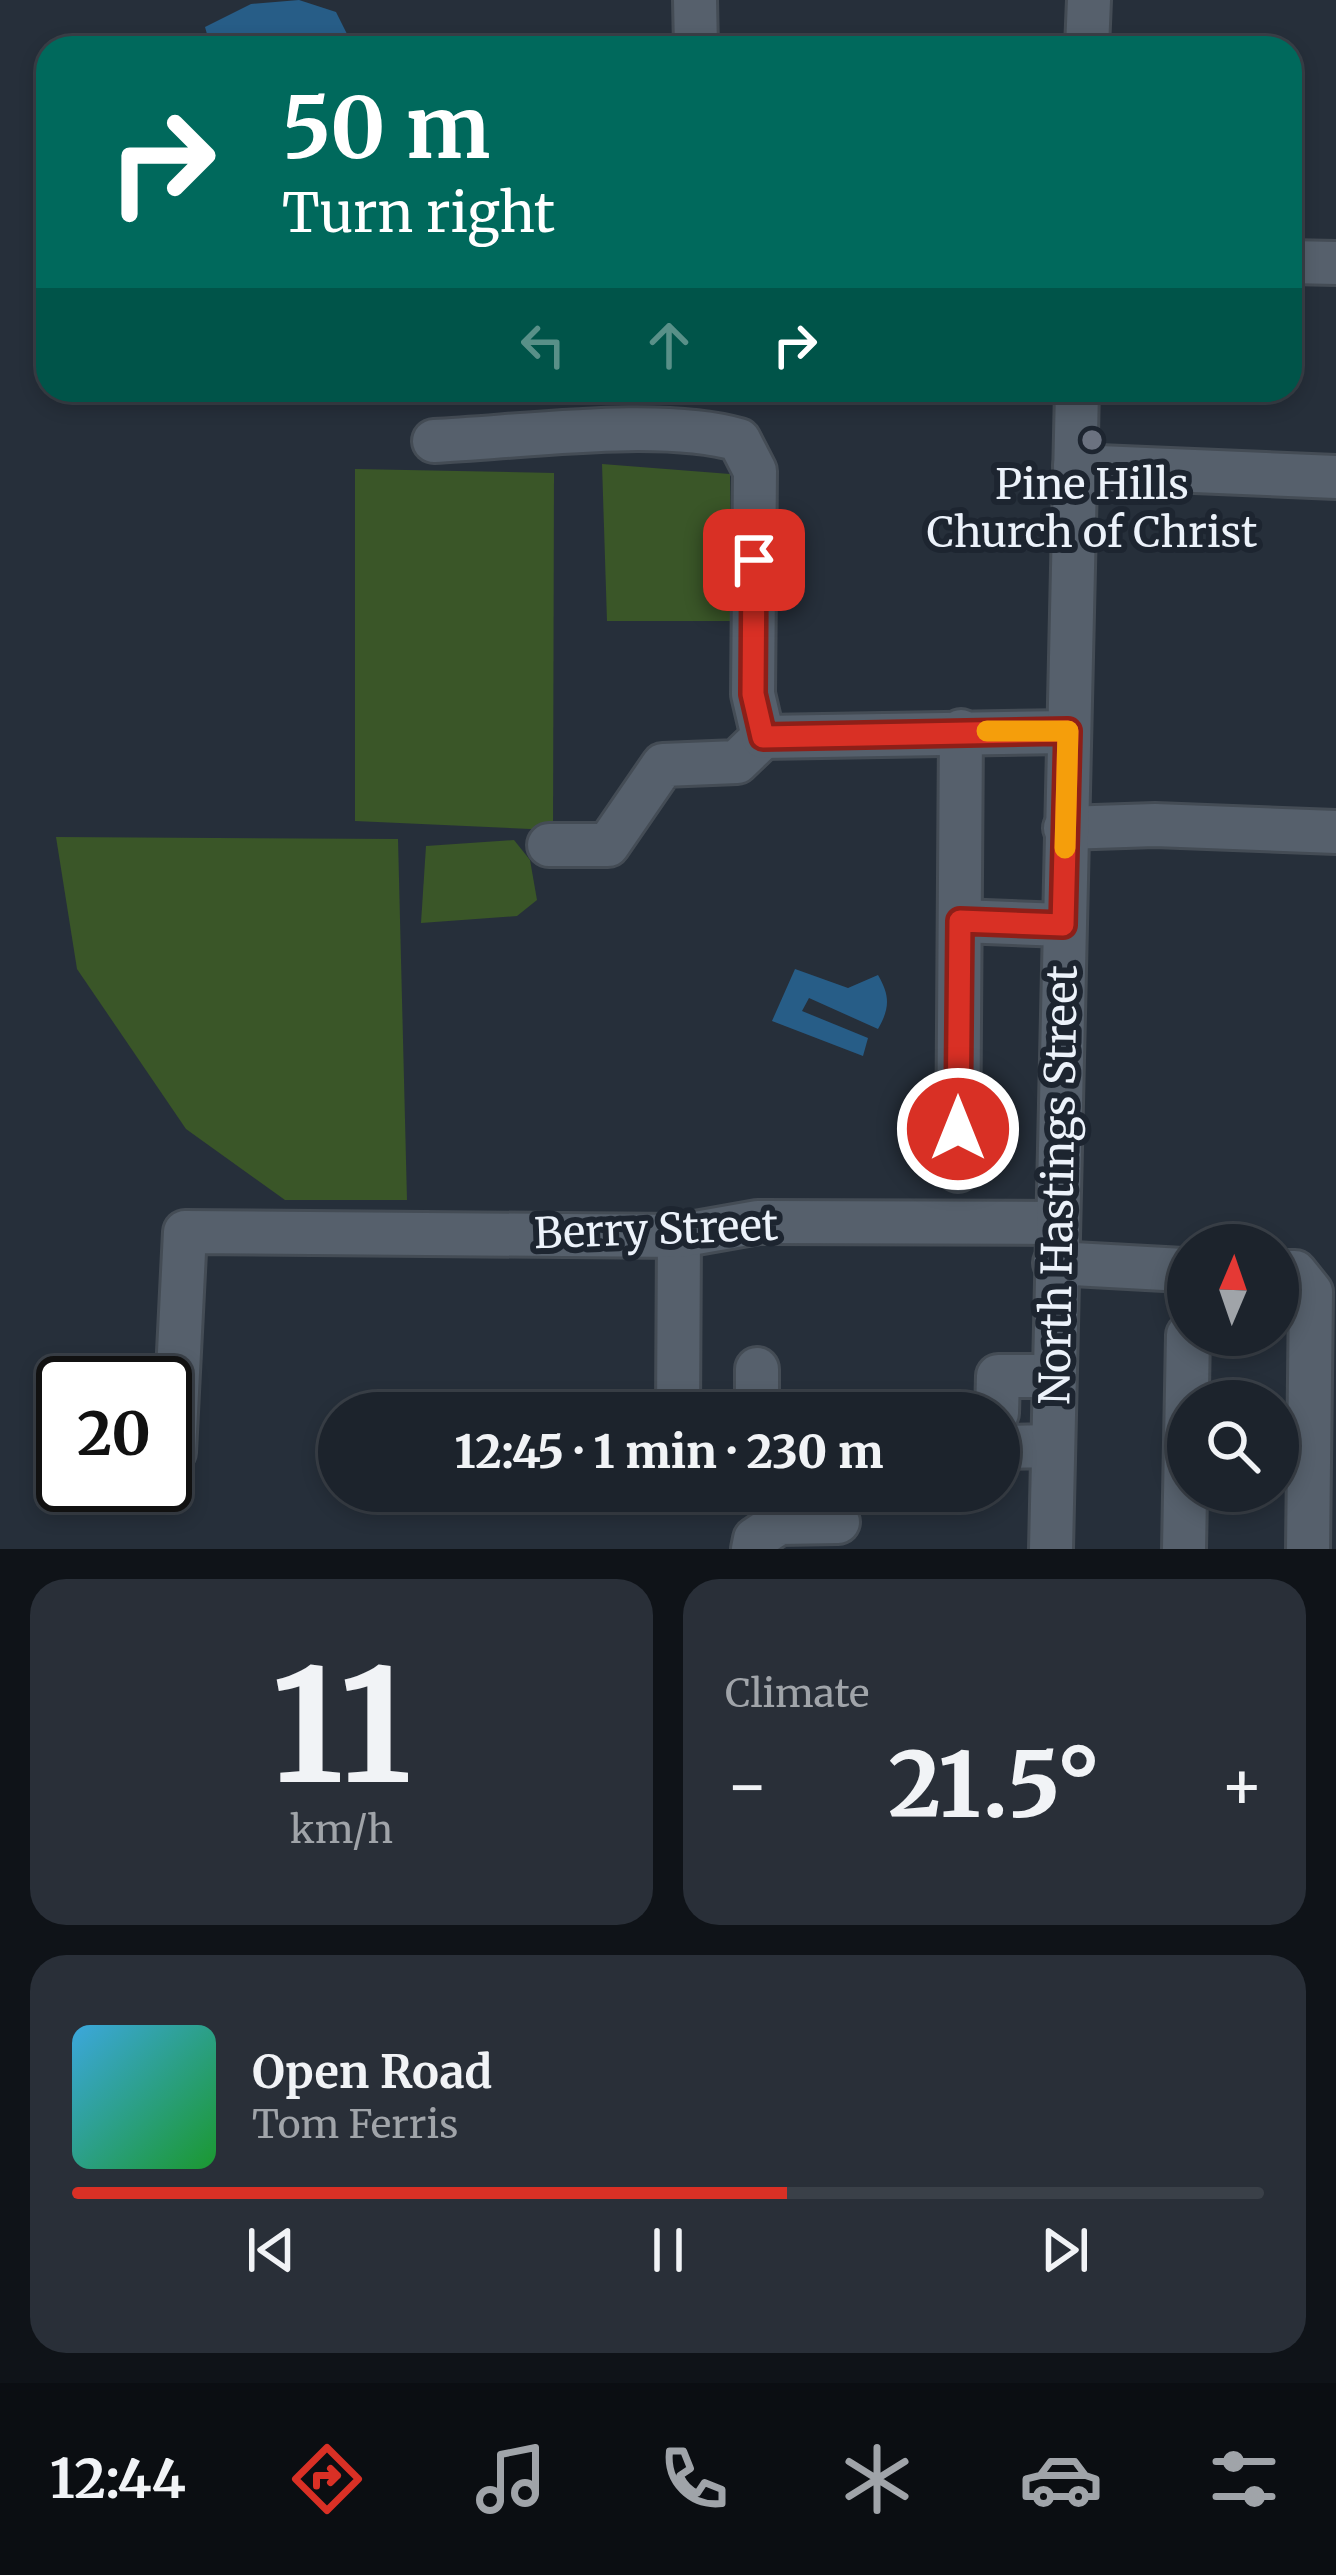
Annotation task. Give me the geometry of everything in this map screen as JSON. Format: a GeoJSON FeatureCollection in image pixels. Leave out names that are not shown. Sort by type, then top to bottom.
{"type":"FeatureCollection","features":[{"type":"Feature","properties":{"kind":"street"},"geometry":{"type":"LineString","coordinates":[[695,0],[695,36]]}},
{"type":"Feature","properties":{"kind":"street"},"geometry":{"type":"LineString","coordinates":[[1088,36],[1089,0]]}},
{"type":"Feature","properties":{"kind":"street"},"geometry":{"type":"LineString","coordinates":[[1302,262],[1336,263]]}},
{"type":"Feature","properties":{"kind":"street","name":"North Hastings Street"},"geometry":{"type":"LineString","coordinates":[[1051,1549],[1077,402]]}},
{"type":"Feature","properties":{"kind":"street"},"geometry":{"type":"LineString","coordinates":[[434,441],[631,431],[712,432],[739,440],[755,471],[753,694],[763,737]]}},
{"type":"Feature","properties":{"kind":"street"},"geometry":{"type":"LineString","coordinates":[[1075,466],[1336,477]]}},
{"type":"Feature","properties":{"kind":"street"},"geometry":{"type":"LineString","coordinates":[[958,1170],[961,731]]}},
{"type":"Feature","properties":{"kind":"street"},"geometry":{"type":"LineString","coordinates":[[549,845],[608,844],[663,765],[737,762],[763,737],[1068,731]]}},
{"type":"Feature","properties":{"kind":"street"},"geometry":{"type":"LineString","coordinates":[[1065,828],[1155,825],[1336,832]]}},
{"type":"Feature","properties":{"kind":"street"},"geometry":{"type":"LineString","coordinates":[[960,921],[1063,925]]}},
{"type":"Feature","properties":{"kind":"street","name":"Berry Street"},"geometry":{"type":"LineString","coordinates":[[179,1356],[185,1232],[679,1236],[758,1222],[1055,1243],[1167,1272]]}},
{"type":"Feature","properties":{"kind":"street"},"geometry":{"type":"LineString","coordinates":[[678,1392],[679,1236]]}},
{"type":"Feature","properties":{"kind":"street"},"geometry":{"type":"LineString","coordinates":[[1299,1278],[1311,1292],[1308,1549]]}},
{"type":"Feature","properties":{"kind":"street"},"geometry":{"type":"LineString","coordinates":[[1184,1549],[1188,1356]]}},
{"type":"Feature","properties":{"kind":"street"},"geometry":{"type":"LineString","coordinates":[[757,1369],[757,1392]]}},
{"type":"Feature","properties":{"kind":"street"},"geometry":{"type":"LineString","coordinates":[[998,1392],[998,1376],[1053,1376]]}},
{"type":"Feature","properties":{"kind":"street"},"geometry":{"type":"LineString","coordinates":[[1020,1447],[1052,1446]]}},
{"type":"Feature","properties":{"kind":"street"},"geometry":{"type":"LineString","coordinates":[[752,1549],[755,1539],[778,1523],[838,1521]]}},
{"type":"Feature","properties":{"kind":"street"},"geometry":{"type":"LineString","coordinates":[[1025,1549],[1051,1549]]}},
{"type":"Feature","properties":{"kind":"green space"},"geometry":{"type":"Polygon","coordinates":[[[602,464],[730,474],[732,621],[607,621],[602,464]]]}},
{"type":"Feature","properties":{"kind":"green space"},"geometry":{"type":"Polygon","coordinates":[[[355,469],[554,473],[553,830],[355,821],[355,469]]]}},
{"type":"Feature","properties":{"kind":"green space"},"geometry":{"type":"Polygon","coordinates":[[[56,837],[398,839],[407,1200],[285,1200],[186,1129],[77,969],[56,837]]]}},
{"type":"Feature","properties":{"kind":"green space"},"geometry":{"type":"Polygon","coordinates":[[[514,840],[530,860],[537,900],[517,916],[421,923],[426,846],[514,840]]]}},
{"type":"Feature","properties":{"kind":"water"},"geometry":{"type":"Polygon","coordinates":[[[299,0],[336,12],[348,36],[208,36],[205,27],[251,4],[299,0]]]}},
{"type":"Feature","properties":{"kind":"water"},"geometry":{"type":"Polygon","coordinates":[[[795,969],[848,988],[878,975],[887,1002],[878,1029],[809,998],[802,1011],[868,1038],[863,1056],[772,1021],[795,969]]]}},
{"type":"Feature","properties":{"kind":"slow traffic"},"geometry":{"type":"LineString","coordinates":[[987,731],[1068,731],[1065,848]]}},
{"type":"Feature","properties":{"kind":"place","name":"Pine Hills Church of Christ"},"geometry":{"type":"Point","coordinates":[1092,440]}},
{"type":"Feature","properties":{"kind":"route"},"geometry":{"type":"LineString","coordinates":[[754,560],[753,694],[763,737],[1068,731],[1063,925],[960,921],[958,1129]]}}]}
